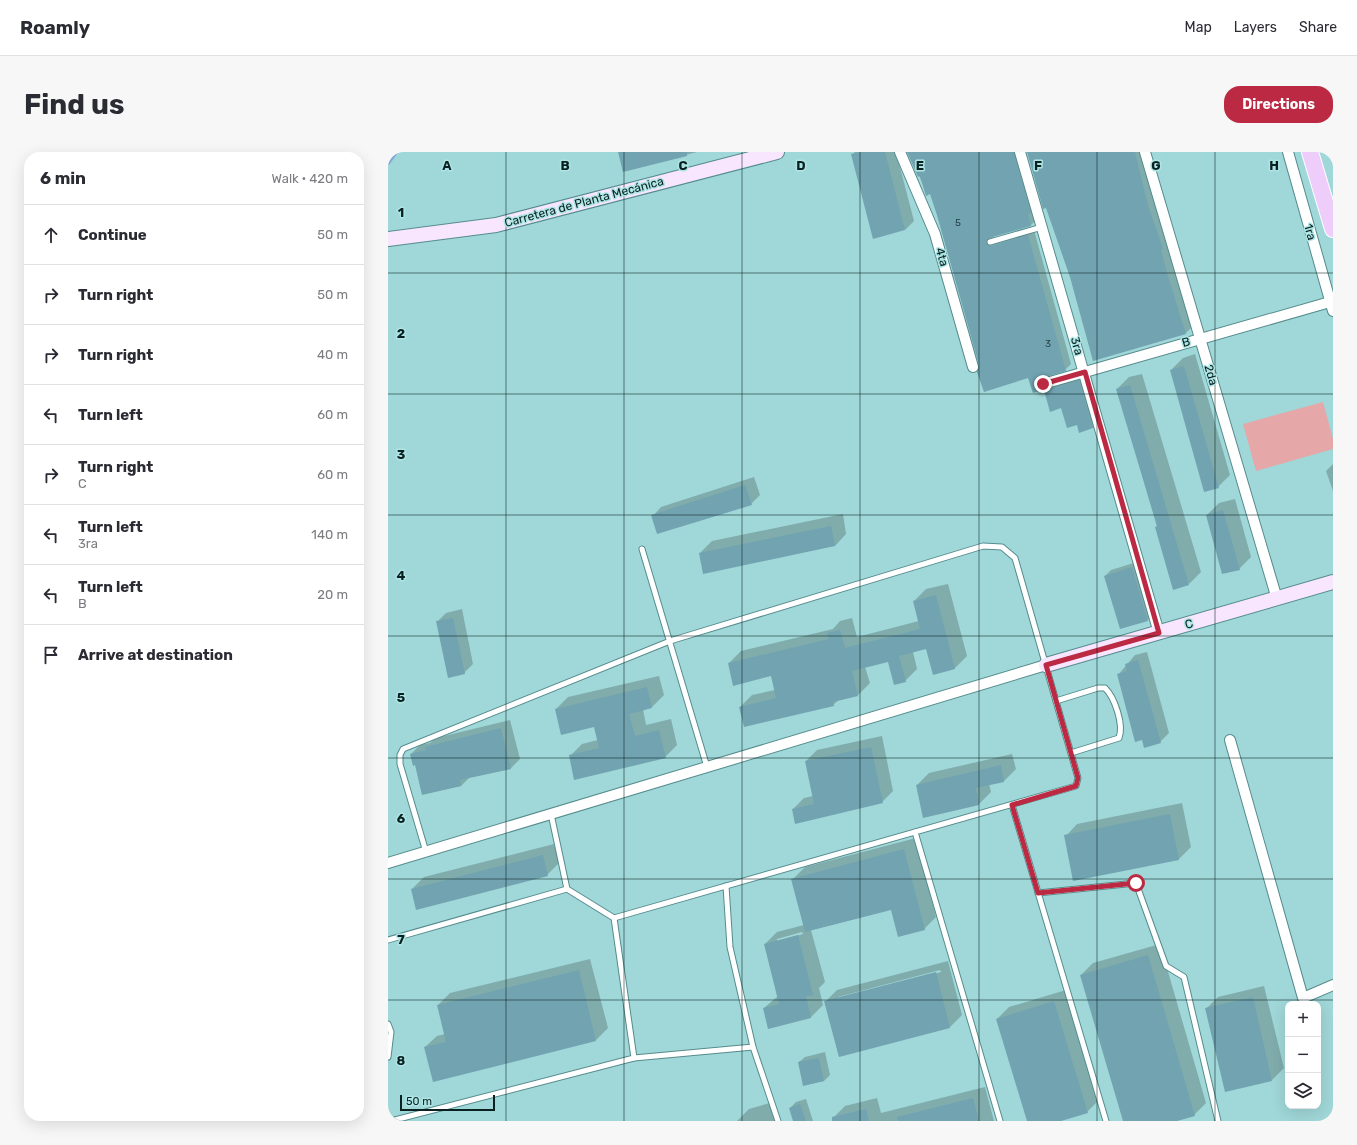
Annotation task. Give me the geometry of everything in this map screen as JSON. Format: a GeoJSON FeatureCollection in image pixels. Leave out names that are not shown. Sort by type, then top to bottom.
{"type":"FeatureCollection","features":[{"type":"Feature","properties":{"kind":"main road"},"geometry":{"type":"LineString","coordinates":[[1310,152],[1333,229]]}},
{"type":"Feature","properties":{"kind":"street","name":"Carretera de Planta Mecánica"},"geometry":{"type":"LineString","coordinates":[[388,239],[496,225],[777,152]]}},
{"type":"Feature","properties":{"kind":"street","name":"4ta"},"geometry":{"type":"LineString","coordinates":[[900,152],[935,234],[973,367]]}},
{"type":"Feature","properties":{"kind":"street","name":"3ra"},"geometry":{"type":"LineString","coordinates":[[1020,152],[1085,372],[1159,633]]}},
{"type":"Feature","properties":{"kind":"street","name":"2da"},"geometry":{"type":"LineString","coordinates":[[1145,152],[1277,598]]}},
{"type":"Feature","properties":{"kind":"street","name":"1ra"},"geometry":{"type":"LineString","coordinates":[[1288,152],[1332,306]]}},
{"type":"Feature","properties":{"kind":"street","name":"B"},"geometry":{"type":"LineString","coordinates":[[1043,384],[1200,338],[1332,306]]}},
{"type":"Feature","properties":{"kind":"street","name":"C"},"geometry":{"type":"LineString","coordinates":[[1046,665],[1333,582]]}},
{"type":"Feature","properties":{"kind":"street"},"geometry":{"type":"LineString","coordinates":[[388,863],[1046,665]]}},
{"type":"Feature","properties":{"kind":"street"},"geometry":{"type":"LineString","coordinates":[[1230,740],[1303,998],[1333,985]]}},
{"type":"Feature","properties":{"kind":"lane"},"geometry":{"type":"LineString","coordinates":[[990,242],[1042,227]]}},
{"type":"Feature","properties":{"kind":"lane"},"geometry":{"type":"LineString","coordinates":[[426,852],[400,764],[400,755],[403,748],[670,641],[983,546],[1002,547],[1015,558],[1078,778],[1076,786],[614,918],[567,889],[551,814]]}},
{"type":"Feature","properties":{"kind":"lane"},"geometry":{"type":"LineString","coordinates":[[642,549],[707,767]]}},
{"type":"Feature","properties":{"kind":"lane"},"geometry":{"type":"LineString","coordinates":[[1056,701],[1098,688],[1105,688],[1110,693],[1121,727],[1119,738],[1071,753]]}},
{"type":"Feature","properties":{"kind":"lane"},"geometry":{"type":"LineString","coordinates":[[1012,805],[1106,1121]]}},
{"type":"Feature","properties":{"kind":"lane"},"geometry":{"type":"LineString","coordinates":[[915,832],[1000,1121]]}},
{"type":"Feature","properties":{"kind":"lane"},"geometry":{"type":"LineString","coordinates":[[1038,893],[1136,883],[1166,966],[1184,977],[1218,1121]]}},
{"type":"Feature","properties":{"kind":"lane"},"geometry":{"type":"LineString","coordinates":[[726,886],[730,947],[753,1047],[778,1121]]}},
{"type":"Feature","properties":{"kind":"lane"},"geometry":{"type":"LineString","coordinates":[[388,940],[567,889]]}},
{"type":"Feature","properties":{"kind":"lane"},"geometry":{"type":"LineString","coordinates":[[614,918],[634,1058]]}},
{"type":"Feature","properties":{"kind":"lane"},"geometry":{"type":"LineString","coordinates":[[388,1024],[391,1032],[388,1056]]}},
{"type":"Feature","properties":{"kind":"lane"},"geometry":{"type":"LineString","coordinates":[[391,1121],[634,1058],[753,1047]]}},
{"type":"Feature","properties":{"kind":"shaded area"},"geometry":{"type":"Polygon","coordinates":[[[1323,402],[1333,439],[1333,449],[1256,471],[1243,424],[1323,402]]]}},
{"type":"Feature","properties":{"kind":"building"},"geometry":{"type":"Polygon","coordinates":[[[618,152],[687,152],[687,156],[623,172],[618,152]]]}},
{"type":"Feature","properties":{"kind":"building"},"geometry":{"type":"Polygon","coordinates":[[[861,152],[885,152],[905,230],[873,239],[851,154],[861,152]]]}},
{"type":"Feature","properties":{"kind":"building"},"geometry":{"type":"Polygon","coordinates":[[[907,152],[1014,152],[1031,213],[1028,214],[1031,226],[989,238],[986,243],[991,246],[1028,235],[1066,371],[1039,379],[1037,386],[1043,390],[1033,393],[1028,378],[984,392],[977,372],[979,365],[937,215],[930,194],[926,196],[920,176],[918,177],[907,152]]]}},
{"type":"Feature","properties":{"kind":"building"},"geometry":{"type":"Polygon","coordinates":[[[1027,152],[1135,152],[1148,205],[1163,249],[1161,250],[1167,273],[1186,334],[1093,361],[1070,277],[1046,208],[1043,209],[1027,152]]]}},
{"type":"Feature","properties":{"kind":"building"},"geometry":{"type":"Polygon","coordinates":[[[1184,366],[1219,488],[1204,492],[1170,370],[1184,366]]]}},
{"type":"Feature","properties":{"kind":"building"},"geometry":{"type":"Polygon","coordinates":[[[1079,380],[1093,428],[1079,433],[1077,425],[1067,428],[1061,408],[1050,412],[1044,390],[1079,380]]]}},
{"type":"Feature","properties":{"kind":"building"},"geometry":{"type":"Polygon","coordinates":[[[1130,385],[1189,585],[1173,590],[1155,527],[1157,526],[1116,389],[1130,385]]]}},
{"type":"Feature","properties":{"kind":"building"},"geometry":{"type":"Polygon","coordinates":[[[745,485],[752,505],[657,534],[651,515],[745,485]]]}},
{"type":"Feature","properties":{"kind":"building"},"geometry":{"type":"Polygon","coordinates":[[[1223,510],[1240,570],[1222,574],[1206,515],[1223,510]]]}},
{"type":"Feature","properties":{"kind":"building"},"geometry":{"type":"Polygon","coordinates":[[[831,526],[835,546],[703,574],[699,553],[831,526]]]}},
{"type":"Feature","properties":{"kind":"building"},"geometry":{"type":"Polygon","coordinates":[[[1132,567],[1148,621],[1120,629],[1104,576],[1132,567]]]}},
{"type":"Feature","properties":{"kind":"building"},"geometry":{"type":"Polygon","coordinates":[[[936,595],[955,669],[933,675],[926,649],[899,656],[906,682],[894,685],[888,662],[852,671],[858,696],[833,702],[834,706],[744,727],[739,707],[776,698],[771,676],[733,686],[728,663],[829,639],[827,633],[840,630],[845,648],[920,629],[913,601],[936,595]]]}},
{"type":"Feature","properties":{"kind":"building"},"geometry":{"type":"Polygon","coordinates":[[[453,618],[465,674],[448,678],[436,621],[453,618]]]}},
{"type":"Feature","properties":{"kind":"building"},"geometry":{"type":"Polygon","coordinates":[[[1138,660],[1161,743],[1144,748],[1142,740],[1135,742],[1117,674],[1127,671],[1125,664],[1138,660]]]}},
{"type":"Feature","properties":{"kind":"building"},"geometry":{"type":"Polygon","coordinates":[[[647,687],[652,708],[629,714],[635,736],[659,730],[666,758],[574,780],[569,755],[599,748],[594,727],[561,735],[555,709],[647,687]]]}},
{"type":"Feature","properties":{"kind":"building"},"geometry":{"type":"Polygon","coordinates":[[[501,728],[511,769],[460,780],[461,786],[422,795],[415,765],[413,766],[410,754],[426,750],[425,747],[501,728]]]}},
{"type":"Feature","properties":{"kind":"building"},"geometry":{"type":"Polygon","coordinates":[[[871,747],[883,803],[795,824],[792,809],[814,804],[805,761],[871,747]]]}},
{"type":"Feature","properties":{"kind":"building"},"geometry":{"type":"Polygon","coordinates":[[[1001,765],[1004,782],[976,788],[979,805],[923,818],[916,785],[1001,765]]]}},
{"type":"Feature","properties":{"kind":"building"},"geometry":{"type":"Polygon","coordinates":[[[1170,814],[1179,860],[1073,881],[1064,835],[1170,814]]]}},
{"type":"Feature","properties":{"kind":"building"},"geometry":{"type":"Polygon","coordinates":[[[904,849],[925,930],[898,937],[891,910],[805,932],[791,879],[904,849]]]}},
{"type":"Feature","properties":{"kind":"building"},"geometry":{"type":"Polygon","coordinates":[[[543,855],[548,876],[416,910],[411,889],[543,855]]]}},
{"type":"Feature","properties":{"kind":"building"},"geometry":{"type":"Polygon","coordinates":[[[798,935],[813,995],[806,996],[811,1018],[768,1029],[763,1008],[779,1004],[764,944],[798,935]]]}},
{"type":"Feature","properties":{"kind":"building"},"geometry":{"type":"Polygon","coordinates":[[[1148,955],[1195,1116],[1177,1121],[1123,1121],[1080,975],[1148,955]]]}},
{"type":"Feature","properties":{"kind":"building"},"geometry":{"type":"Polygon","coordinates":[[[579,970],[596,1041],[433,1082],[424,1047],[446,1042],[437,1005],[579,970]]]}},
{"type":"Feature","properties":{"kind":"building"},"geometry":{"type":"Polygon","coordinates":[[[936,972],[950,1028],[839,1057],[824,1001],[936,972]]]}},
{"type":"Feature","properties":{"kind":"building"},"geometry":{"type":"Polygon","coordinates":[[[1253,997],[1272,1081],[1225,1092],[1205,1008],[1253,997]]]}},
{"type":"Feature","properties":{"kind":"building"},"geometry":{"type":"Polygon","coordinates":[[[1054,1001],[1088,1113],[1061,1121],[1027,1121],[996,1019],[1054,1001]]]}},
{"type":"Feature","properties":{"kind":"building"},"geometry":{"type":"Polygon","coordinates":[[[819,1058],[824,1081],[803,1086],[798,1062],[819,1058]]]}},
{"type":"Feature","properties":{"kind":"building"},"geometry":{"type":"Polygon","coordinates":[[[973,1098],[979,1121],[898,1121],[897,1117],[973,1098]]]}},
{"type":"Feature","properties":{"kind":"building"},"geometry":{"type":"Polygon","coordinates":[[[800,1104],[806,1121],[793,1121],[789,1108],[800,1104]]]}},
{"type":"Feature","properties":{"kind":"building"},"geometry":{"type":"Polygon","coordinates":[[[866,1109],[869,1121],[832,1121],[832,1117],[866,1109]]]}},
{"type":"Feature","properties":{"kind":"waterway"},"geometry":{"type":"LineString","coordinates":[[388,163],[396,152]]}},
{"type":"Feature","properties":{"kind":"route"},"geometry":{"type":"LineString","coordinates":[[1043,384],[1085,372],[1159,633],[1046,665],[1078,778],[1076,786],[1012,805],[1038,893],[1136,883]]}}]}
